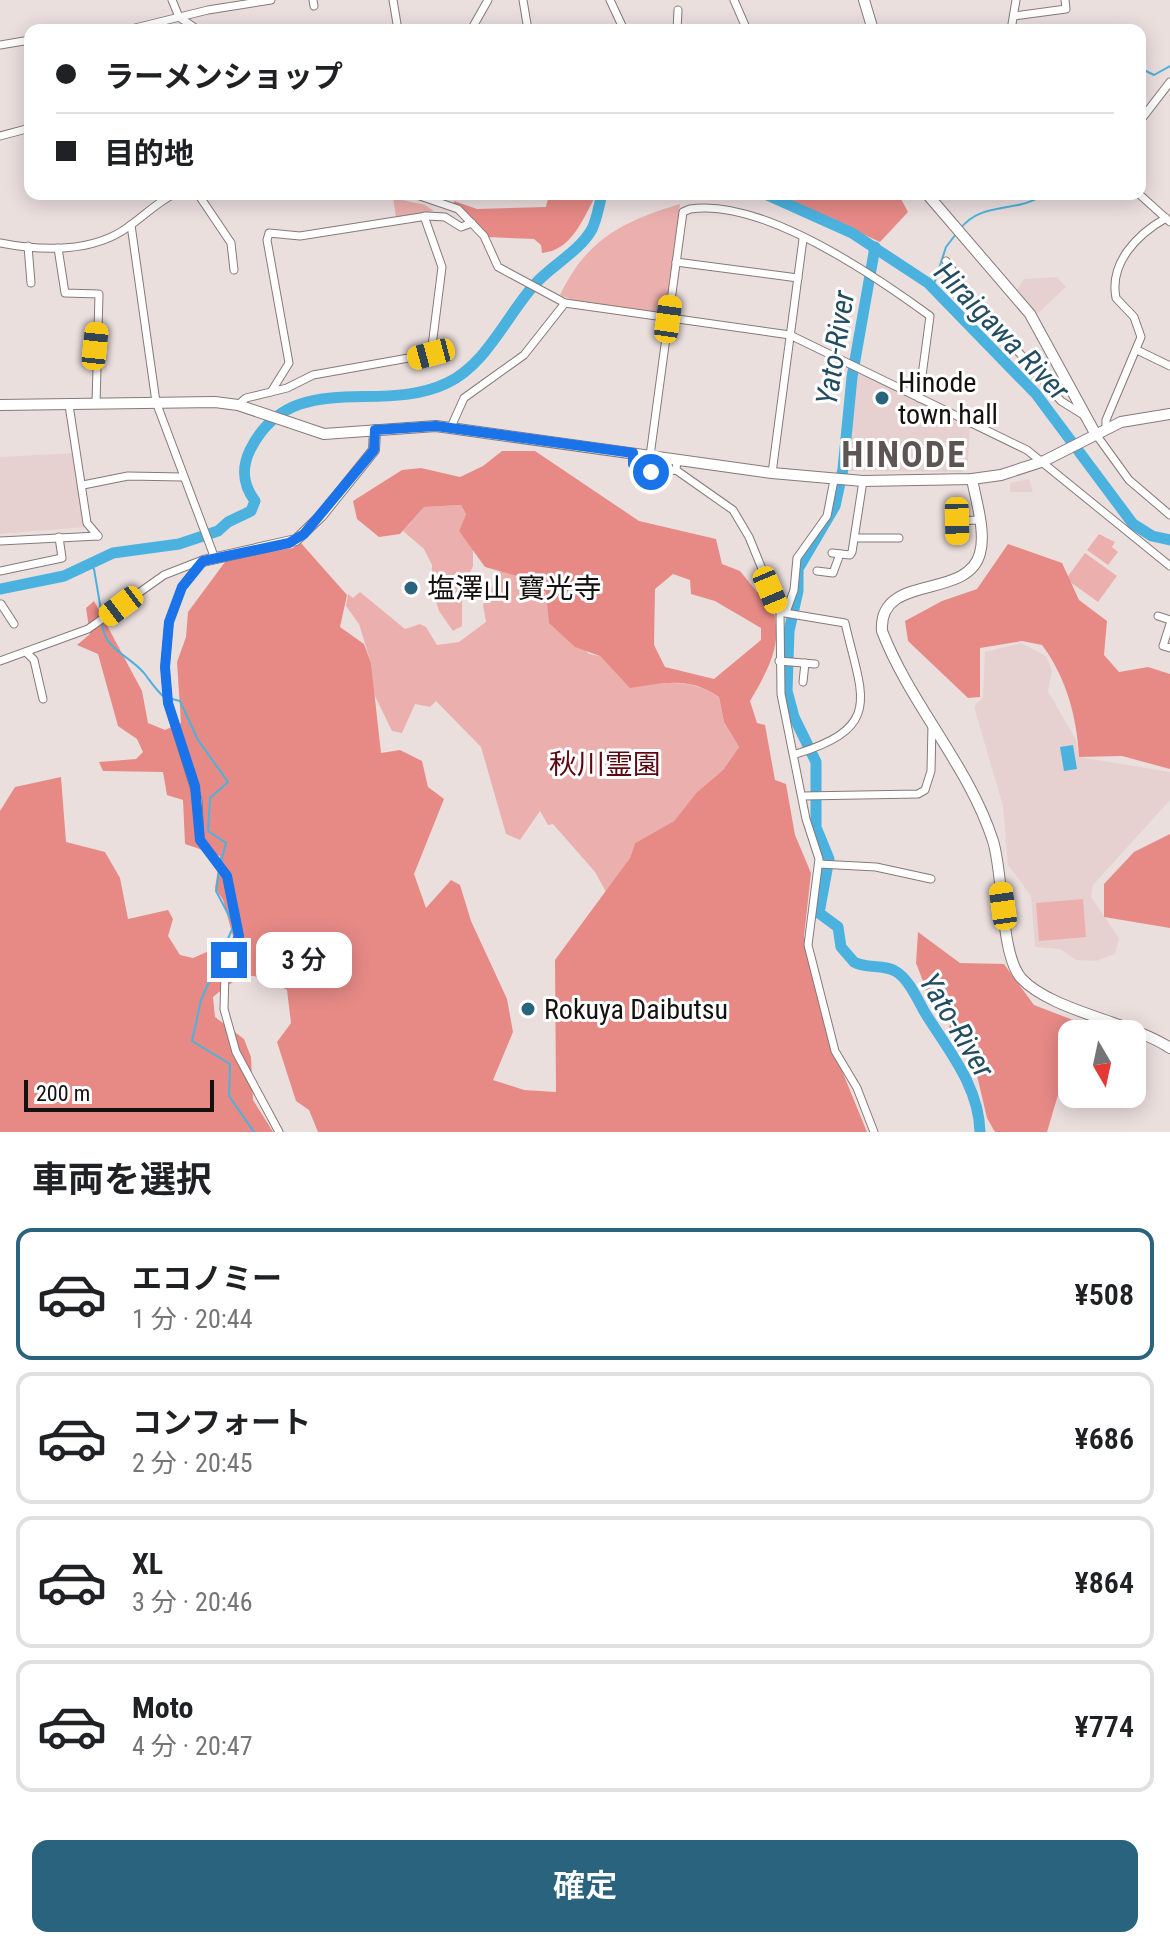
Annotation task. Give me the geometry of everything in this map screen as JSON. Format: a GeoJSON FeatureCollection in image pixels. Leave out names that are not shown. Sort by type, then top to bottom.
{"type":"FeatureCollection","features":[{"type":"Feature","properties":{"kind":"main road"},"geometry":{"type":"LineString","coordinates":[[864,0],[871,24]]}},
{"type":"Feature","properties":{"kind":"main road"},"geometry":{"type":"LineString","coordinates":[[932,200],[1030,314],[1087,417],[1092,434]]}},
{"type":"Feature","properties":{"kind":"main road"},"geometry":{"type":"LineString","coordinates":[[0,405],[202,401],[238,405],[324,434],[419,425],[451,427],[633,453],[677,464],[863,481],[972,479],[1044,461],[1092,434],[1132,419],[1170,414]]}},
{"type":"Feature","properties":{"kind":"main road"},"geometry":{"type":"LineString","coordinates":[[203,561],[212,551],[289,543],[304,534],[374,450],[375,430]]}},
{"type":"Feature","properties":{"kind":"main road"},"geometry":{"type":"LineString","coordinates":[[972,479],[981,553],[973,566],[959,577],[900,596],[883,613],[885,638],[991,835],[1010,953],[1020,976],[1046,994],[1170,1048]]}},
{"type":"Feature","properties":{"kind":"street"},"geometry":{"type":"LineString","coordinates":[[172,0],[179,17],[189,24]]}},
{"type":"Feature","properties":{"kind":"street"},"geometry":{"type":"LineString","coordinates":[[152,24],[271,0]]}},
{"type":"Feature","properties":{"kind":"street"},"geometry":{"type":"LineString","coordinates":[[393,0],[397,24]]}},
{"type":"Feature","properties":{"kind":"street"},"geometry":{"type":"LineString","coordinates":[[474,24],[488,0]]}},
{"type":"Feature","properties":{"kind":"street"},"geometry":{"type":"LineString","coordinates":[[523,0],[527,24]]}},
{"type":"Feature","properties":{"kind":"street"},"geometry":{"type":"LineString","coordinates":[[610,0],[621,24]]}},
{"type":"Feature","properties":{"kind":"street"},"geometry":{"type":"LineString","coordinates":[[734,0],[744,24]]}},
{"type":"Feature","properties":{"kind":"street"},"geometry":{"type":"LineString","coordinates":[[1012,24],[1016,0]]}},
{"type":"Feature","properties":{"kind":"street"},"geometry":{"type":"LineString","coordinates":[[1014,16],[1066,9],[1065,0]]}},
{"type":"Feature","properties":{"kind":"street"},"geometry":{"type":"LineString","coordinates":[[677,24],[678,10]]}},
{"type":"Feature","properties":{"kind":"street"},"geometry":{"type":"LineString","coordinates":[[165,20],[166,24]]}},
{"type":"Feature","properties":{"kind":"street"},"geometry":{"type":"LineString","coordinates":[[0,45],[24,41]]}},
{"type":"Feature","properties":{"kind":"street"},"geometry":{"type":"LineString","coordinates":[[1146,113],[1170,82]]}},
{"type":"Feature","properties":{"kind":"street"},"geometry":{"type":"LineString","coordinates":[[0,136],[24,130]]}},
{"type":"Feature","properties":{"kind":"street"},"geometry":{"type":"LineString","coordinates":[[0,243],[58,248],[96,243],[131,225],[163,200]]}},
{"type":"Feature","properties":{"kind":"street"},"geometry":{"type":"LineString","coordinates":[[202,200],[231,243],[234,270]]}},
{"type":"Feature","properties":{"kind":"street"},"geometry":{"type":"LineString","coordinates":[[434,200],[450,205],[472,223],[484,236],[494,264],[562,302],[790,335],[919,398],[1044,461],[1170,566]]}},
{"type":"Feature","properties":{"kind":"street"},"geometry":{"type":"LineString","coordinates":[[1106,428],[1123,376],[1141,337],[1139,326],[1116,298],[1116,276],[1141,232],[1168,220],[1146,200]]}},
{"type":"Feature","properties":{"kind":"street"},"geometry":{"type":"LineString","coordinates":[[650,456],[683,212],[690,209],[734,212],[846,258],[930,316],[919,398]]}},
{"type":"Feature","properties":{"kind":"street"},"geometry":{"type":"LineString","coordinates":[[271,392],[289,363],[267,235],[275,231],[300,236],[424,216],[445,217],[461,227],[472,223]]}},
{"type":"Feature","properties":{"kind":"street"},"geometry":{"type":"LineString","coordinates":[[238,405],[246,398],[271,392],[313,375],[431,354],[442,267],[424,216]]}},
{"type":"Feature","properties":{"kind":"street"},"geometry":{"type":"LineString","coordinates":[[131,225],[156,402],[212,551]]}},
{"type":"Feature","properties":{"kind":"street"},"geometry":{"type":"LineString","coordinates":[[772,473],[803,239]]}},
{"type":"Feature","properties":{"kind":"street"},"geometry":{"type":"LineString","coordinates":[[28,246],[31,283]]}},
{"type":"Feature","properties":{"kind":"street"},"geometry":{"type":"LineString","coordinates":[[58,248],[65,293],[99,294],[96,404]]}},
{"type":"Feature","properties":{"kind":"street"},"geometry":{"type":"LineString","coordinates":[[676,262],[798,278]]}},
{"type":"Feature","properties":{"kind":"street"},"geometry":{"type":"LineString","coordinates":[[947,262],[970,296],[1061,401],[1087,417]]}},
{"type":"Feature","properties":{"kind":"street"},"geometry":{"type":"LineString","coordinates":[[451,427],[464,398],[524,355],[562,302]]}},
{"type":"Feature","properties":{"kind":"street"},"geometry":{"type":"LineString","coordinates":[[1137,350],[1170,366]]}},
{"type":"Feature","properties":{"kind":"street"},"geometry":{"type":"LineString","coordinates":[[0,541],[98,536],[87,523],[69,405]]}},
{"type":"Feature","properties":{"kind":"street"},"geometry":{"type":"LineString","coordinates":[[1092,434],[1129,480],[1170,515]]}},
{"type":"Feature","properties":{"kind":"street"},"geometry":{"type":"LineString","coordinates":[[633,453],[633,464],[651,472],[677,464],[733,510],[749,537],[783,613],[785,661],[781,694],[803,796],[827,865],[808,925],[808,945],[835,1051],[857,1088],[874,1132]]}},
{"type":"Feature","properties":{"kind":"street"},"geometry":{"type":"LineString","coordinates":[[83,485],[128,476],[182,477]]}},
{"type":"Feature","properties":{"kind":"street"},"geometry":{"type":"LineString","coordinates":[[783,613],[794,590],[797,558],[827,516],[834,480]]}},
{"type":"Feature","properties":{"kind":"street"},"geometry":{"type":"LineString","coordinates":[[817,571],[833,573],[836,554],[850,555],[856,538],[863,481]]}},
{"type":"Feature","properties":{"kind":"street"},"geometry":{"type":"LineString","coordinates":[[958,537],[957,521],[978,520]]}},
{"type":"Feature","properties":{"kind":"street"},"geometry":{"type":"LineString","coordinates":[[0,571],[62,558],[59,537]]}},
{"type":"Feature","properties":{"kind":"street"},"geometry":{"type":"LineString","coordinates":[[856,538],[899,538]]}},
{"type":"Feature","properties":{"kind":"street"},"geometry":{"type":"LineString","coordinates":[[0,661],[88,629],[164,575],[188,563],[203,561]]}},
{"type":"Feature","properties":{"kind":"street"},"geometry":{"type":"LineString","coordinates":[[203,561],[187,578],[173,609],[165,667],[171,718],[198,800],[200,840],[224,872],[239,936],[225,973],[224,1009],[236,1052],[279,1132]]}},
{"type":"Feature","properties":{"kind":"street"},"geometry":{"type":"LineString","coordinates":[[1,606],[14,624]]}},
{"type":"Feature","properties":{"kind":"street"},"geometry":{"type":"LineString","coordinates":[[783,613],[845,623],[861,695],[855,723],[844,735],[796,754]]}},
{"type":"Feature","properties":{"kind":"street"},"geometry":{"type":"LineString","coordinates":[[1158,616],[1170,622],[1164,646]]}},
{"type":"Feature","properties":{"kind":"street"},"geometry":{"type":"LineString","coordinates":[[26,652],[34,660],[43,699]]}},
{"type":"Feature","properties":{"kind":"street"},"geometry":{"type":"LineString","coordinates":[[785,661],[815,664]]}},
{"type":"Feature","properties":{"kind":"street"},"geometry":{"type":"LineString","coordinates":[[803,682],[805,663]]}},
{"type":"Feature","properties":{"kind":"street"},"geometry":{"type":"LineString","coordinates":[[803,796],[825,793],[908,794],[925,790],[931,771],[932,723]]}},
{"type":"Feature","properties":{"kind":"street"},"geometry":{"type":"LineString","coordinates":[[827,865],[876,867],[931,879]]}},
{"type":"Feature","properties":{"kind":"street"},"geometry":{"type":"LineString","coordinates":[[857,1088],[865,1095]]}},
{"type":"Feature","properties":{"kind":"shaded area"},"geometry":{"type":"Polygon","coordinates":[[[548,200],[594,200],[569,240],[553,251],[542,253],[541,245],[534,239],[487,237],[453,211],[454,201],[477,209],[546,207],[548,200]]]}},
{"type":"Feature","properties":{"kind":"shaded area"},"geometry":{"type":"Polygon","coordinates":[[[788,200],[902,200],[908,212],[880,242],[788,200]]]}},
{"type":"Feature","properties":{"kind":"shaded area"},"geometry":{"type":"Polygon","coordinates":[[[1057,277],[1066,287],[1036,315],[1017,290],[1024,279],[1057,277]]]}},
{"type":"Feature","properties":{"kind":"shaded area","name":"Hinode town hall"},"geometry":{"type":"Polygon","coordinates":[[[856,370],[970,426],[968,462],[962,462],[962,472],[844,471],[856,370]]]}},
{"type":"Feature","properties":{"kind":"shaded area"},"geometry":{"type":"Polygon","coordinates":[[[502,451],[535,451],[639,521],[716,539],[722,564],[740,571],[757,592],[766,591],[776,621],[776,635],[771,661],[750,701],[757,723],[765,725],[775,780],[786,784],[795,835],[811,873],[804,936],[829,1039],[867,1132],[318,1132],[309,1110],[296,1101],[277,1042],[291,1023],[287,990],[265,979],[248,976],[233,982],[213,997],[215,1017],[244,1039],[251,1057],[253,1100],[273,1132],[0,1132],[0,811],[15,787],[61,777],[66,842],[105,852],[120,878],[128,919],[168,910],[173,919],[168,936],[180,955],[193,958],[234,940],[223,900],[215,888],[220,856],[185,844],[183,800],[167,795],[163,772],[103,771],[99,762],[136,759],[143,752],[137,739],[118,726],[98,654],[77,645],[90,634],[86,608],[94,601],[142,691],[148,723],[165,730],[181,723],[177,662],[186,637],[188,612],[228,558],[293,548],[300,542],[347,595],[340,627],[364,644],[371,663],[381,753],[400,750],[422,761],[428,787],[444,799],[414,874],[426,908],[451,880],[460,885],[471,921],[507,999],[513,1032],[493,1080],[524,1090],[556,1092],[555,960],[630,858],[635,843],[674,821],[697,792],[723,770],[739,747],[724,722],[719,697],[708,690],[676,683],[630,688],[600,656],[575,647],[549,623],[546,592],[528,579],[485,567],[459,531],[466,514],[461,505],[424,507],[400,534],[379,537],[357,519],[353,501],[402,470],[421,468],[460,477],[483,466],[502,451]],[[673,574],[655,589],[654,645],[665,667],[714,679],[761,640],[761,628],[715,601],[691,594],[690,580],[673,574]]]}},
{"type":"Feature","properties":{"kind":"shaded area"},"geometry":{"type":"Polygon","coordinates":[[[75,453],[85,527],[0,534],[0,457],[75,453]]]}},
{"type":"Feature","properties":{"kind":"shaded area"},"geometry":{"type":"Polygon","coordinates":[[[1029,479],[1033,492],[1010,492],[1010,483],[1029,479]]]}},
{"type":"Feature","properties":{"kind":"shaded area"},"geometry":{"type":"Polygon","coordinates":[[[1008,544],[1062,563],[1079,600],[1107,621],[1104,655],[1119,672],[1148,667],[1170,674],[1170,769],[1122,756],[1079,757],[1069,698],[1058,670],[1042,645],[1022,641],[980,648],[980,697],[968,698],[908,641],[905,621],[942,601],[977,589],[1008,544]]]}},
{"type":"Feature","properties":{"kind":"shaded area"},"geometry":{"type":"Polygon","coordinates":[[[1021,643],[1046,656],[1052,671],[1048,691],[1076,740],[1079,757],[1170,772],[1170,800],[1093,885],[1091,897],[1119,938],[1115,954],[1096,961],[1076,960],[1060,949],[1035,947],[1031,896],[1008,865],[1003,806],[974,707],[983,697],[985,652],[1021,643]]]}},
{"type":"Feature","properties":{"kind":"shaded area"},"geometry":{"type":"Polygon","coordinates":[[[1170,834],[1170,928],[1104,917],[1104,884],[1134,852],[1170,834]]]}},
{"type":"Feature","properties":{"kind":"shaded area"},"geometry":{"type":"Polygon","coordinates":[[[918,932],[960,963],[1004,964],[1034,1005],[1073,1020],[1058,1020],[1058,1095],[1047,1132],[995,1132],[987,1118],[975,1067],[949,1029],[953,1008],[928,994],[916,963],[918,932]]]}},
{"type":"Feature","properties":{"kind":"green space"},"geometry":{"type":"Polygon","coordinates":[[[393,200],[425,205],[434,211],[396,217],[393,200]]]}},
{"type":"Feature","properties":{"kind":"green space"},"geometry":{"type":"Polygon","coordinates":[[[680,204],[666,314],[580,303],[560,295],[582,260],[608,235],[640,218],[680,204]]]}},
{"type":"Feature","properties":{"kind":"green space"},"geometry":{"type":"Polygon","coordinates":[[[461,505],[466,514],[459,531],[473,549],[473,566],[462,590],[462,626],[453,631],[439,611],[432,588],[432,565],[424,549],[403,531],[424,507],[461,505]]]}},
{"type":"Feature","properties":{"kind":"green space"},"geometry":{"type":"Polygon","coordinates":[[[1099,534],[1115,542],[1112,547],[1118,552],[1108,565],[1087,550],[1099,534]]]}},
{"type":"Feature","properties":{"kind":"green space"},"geometry":{"type":"Polygon","coordinates":[[[1085,553],[1117,576],[1098,602],[1066,579],[1085,553]]]}},
{"type":"Feature","properties":{"kind":"green space","name":"秋川霊園"},"geometry":{"type":"Polygon","coordinates":[[[500,571],[528,579],[547,592],[551,614],[589,654],[600,656],[630,687],[687,684],[719,697],[724,722],[739,747],[723,770],[697,792],[674,821],[635,843],[630,858],[606,892],[595,872],[553,824],[548,825],[540,811],[520,840],[506,834],[481,747],[436,701],[430,707],[415,704],[402,733],[392,731],[374,694],[371,663],[359,624],[346,606],[348,594],[353,598],[360,592],[405,629],[420,624],[426,627],[437,645],[459,642],[486,622],[483,605],[500,571]]]}},
{"type":"Feature","properties":{"kind":"green space"},"geometry":{"type":"Polygon","coordinates":[[[1083,899],[1086,937],[1039,941],[1036,903],[1083,899]]]}},
{"type":"Feature","properties":{"kind":"water"},"geometry":{"type":"Polygon","coordinates":[[[1073,745],[1077,769],[1064,771],[1060,747],[1073,745]]]}},
{"type":"Feature","properties":{"kind":"waterway"},"geometry":{"type":"LineString","coordinates":[[1146,71],[1154,75],[1170,66]]}},
{"type":"Feature","properties":{"kind":"waterway","name":"Hiraigawa River"},"geometry":{"type":"LineString","coordinates":[[0,589],[64,576],[113,553],[179,544],[218,531],[228,522],[251,511],[255,501],[245,477],[247,457],[268,424],[289,409],[339,397],[421,392],[461,375],[485,352],[535,284],[587,237],[600,200]]}},
{"type":"Feature","properties":{"kind":"waterway","name":"Hiraigawa River"},"geometry":{"type":"LineString","coordinates":[[778,200],[852,233],[928,283],[1036,394],[1133,524],[1152,536],[1170,540]]}},
{"type":"Feature","properties":{"kind":"waterway"},"geometry":{"type":"LineString","coordinates":[[960,229],[969,220],[989,210],[1034,200]]}},
{"type":"Feature","properties":{"kind":"waterway"},"geometry":{"type":"LineString","coordinates":[[933,287],[946,247],[956,234]]}},
{"type":"Feature","properties":{"kind":"waterway","name":"Yato-River"},"geometry":{"type":"LineString","coordinates":[[875,247],[852,377],[843,469],[835,506],[798,569],[798,591],[789,631],[787,691],[794,717],[816,762],[816,827],[829,859],[819,913],[838,927],[841,947],[854,962],[890,969],[908,983],[968,1083],[980,1132]]}},
{"type":"Feature","properties":{"kind":"waterway"},"geometry":{"type":"LineString","coordinates":[[88,565],[94,569],[102,616]]}},
{"type":"Feature","properties":{"kind":"waterway"},"geometry":{"type":"LineString","coordinates":[[102,623],[112,646],[138,667],[165,698]]}},
{"type":"Feature","properties":{"kind":"waterway"},"geometry":{"type":"LineString","coordinates":[[172,699],[180,701],[198,740],[228,782],[210,798],[208,831],[226,843],[221,862]]}},
{"type":"Feature","properties":{"kind":"waterway"},"geometry":{"type":"LineString","coordinates":[[219,872],[216,891],[234,925],[201,1000],[192,1041],[230,1064],[229,1096],[254,1132]]}},
{"type":"Feature","properties":{"kind":"place","name":"Hinode town hall"},"geometry":{"type":"Point","coordinates":[882,398]}},
{"type":"Feature","properties":{"kind":"place","name":"塩澤山 寶光寺"},"geometry":{"type":"Point","coordinates":[411,588]}},
{"type":"Feature","properties":{"kind":"place","name":"Rokuya Daibutsu"},"geometry":{"type":"Point","coordinates":[528,1009]}},
{"type":"Feature","properties":{"kind":"district","name":"HINODE"},"geometry":{"type":"Point","coordinates":[904,455]}},
{"type":"Feature","properties":{"kind":"route"},"geometry":{"type":"LineString","coordinates":[[229,960],[239,936],[227,876],[200,840],[195,786],[168,703],[165,667],[169,622],[177,597],[196,566],[208,557],[289,543],[304,534],[374,450],[377,441],[375,430],[436,426],[633,453],[633,464],[651,472]]}}]}
